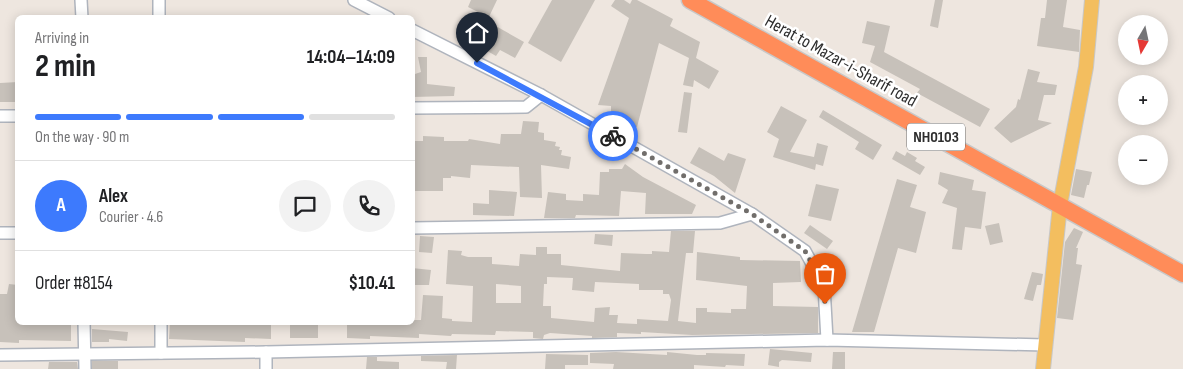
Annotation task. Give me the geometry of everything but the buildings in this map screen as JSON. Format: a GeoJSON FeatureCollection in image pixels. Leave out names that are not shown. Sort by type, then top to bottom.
{"type":"FeatureCollection","features":[{"type":"Feature","properties":{"kind":"highway","name":"Herat to Mazar-i-Sharif road"},"geometry":{"type":"LineString","coordinates":[[690,0],[1183,274]]}},
{"type":"Feature","properties":{"kind":"main road"},"geometry":{"type":"LineString","coordinates":[[1043,369],[1060,205],[1086,67],[1092,0]]}},
{"type":"Feature","properties":{"kind":"street"},"geometry":{"type":"LineString","coordinates":[[81,0],[82,15]]}},
{"type":"Feature","properties":{"kind":"street"},"geometry":{"type":"LineString","coordinates":[[159,0],[159,15]]}},
{"type":"Feature","properties":{"kind":"street"},"geometry":{"type":"LineString","coordinates":[[354,0],[383,15]]}},
{"type":"Feature","properties":{"kind":"street"},"geometry":{"type":"LineString","coordinates":[[415,32],[541,96],[752,214],[805,251],[824,286],[827,340]]}},
{"type":"Feature","properties":{"kind":"street"},"geometry":{"type":"LineString","coordinates":[[415,108],[526,107],[541,96]]}},
{"type":"Feature","properties":{"kind":"street"},"geometry":{"type":"LineString","coordinates":[[0,116],[15,116]]}},
{"type":"Feature","properties":{"kind":"street"},"geometry":{"type":"LineString","coordinates":[[415,228],[720,223],[752,214]]}},
{"type":"Feature","properties":{"kind":"street"},"geometry":{"type":"LineString","coordinates":[[0,233],[15,233]]}},
{"type":"Feature","properties":{"kind":"street"},"geometry":{"type":"LineString","coordinates":[[84,325],[85,369]]}},
{"type":"Feature","properties":{"kind":"street"},"geometry":{"type":"LineString","coordinates":[[161,325],[161,353]]}},
{"type":"Feature","properties":{"kind":"street"},"geometry":{"type":"LineString","coordinates":[[0,354],[266,352],[827,340],[1045,345]]}},
{"type":"Feature","properties":{"kind":"street"},"geometry":{"type":"LineString","coordinates":[[266,352],[266,369]]}},
{"type":"Feature","properties":{"kind":"way so far"},"geometry":{"type":"LineString","coordinates":[[613,136],[752,214],[805,251],[824,286],[825,304]]}},
{"type":"Feature","properties":{"kind":"route"},"geometry":{"type":"LineString","coordinates":[[477,63],[613,136]]}}]}
